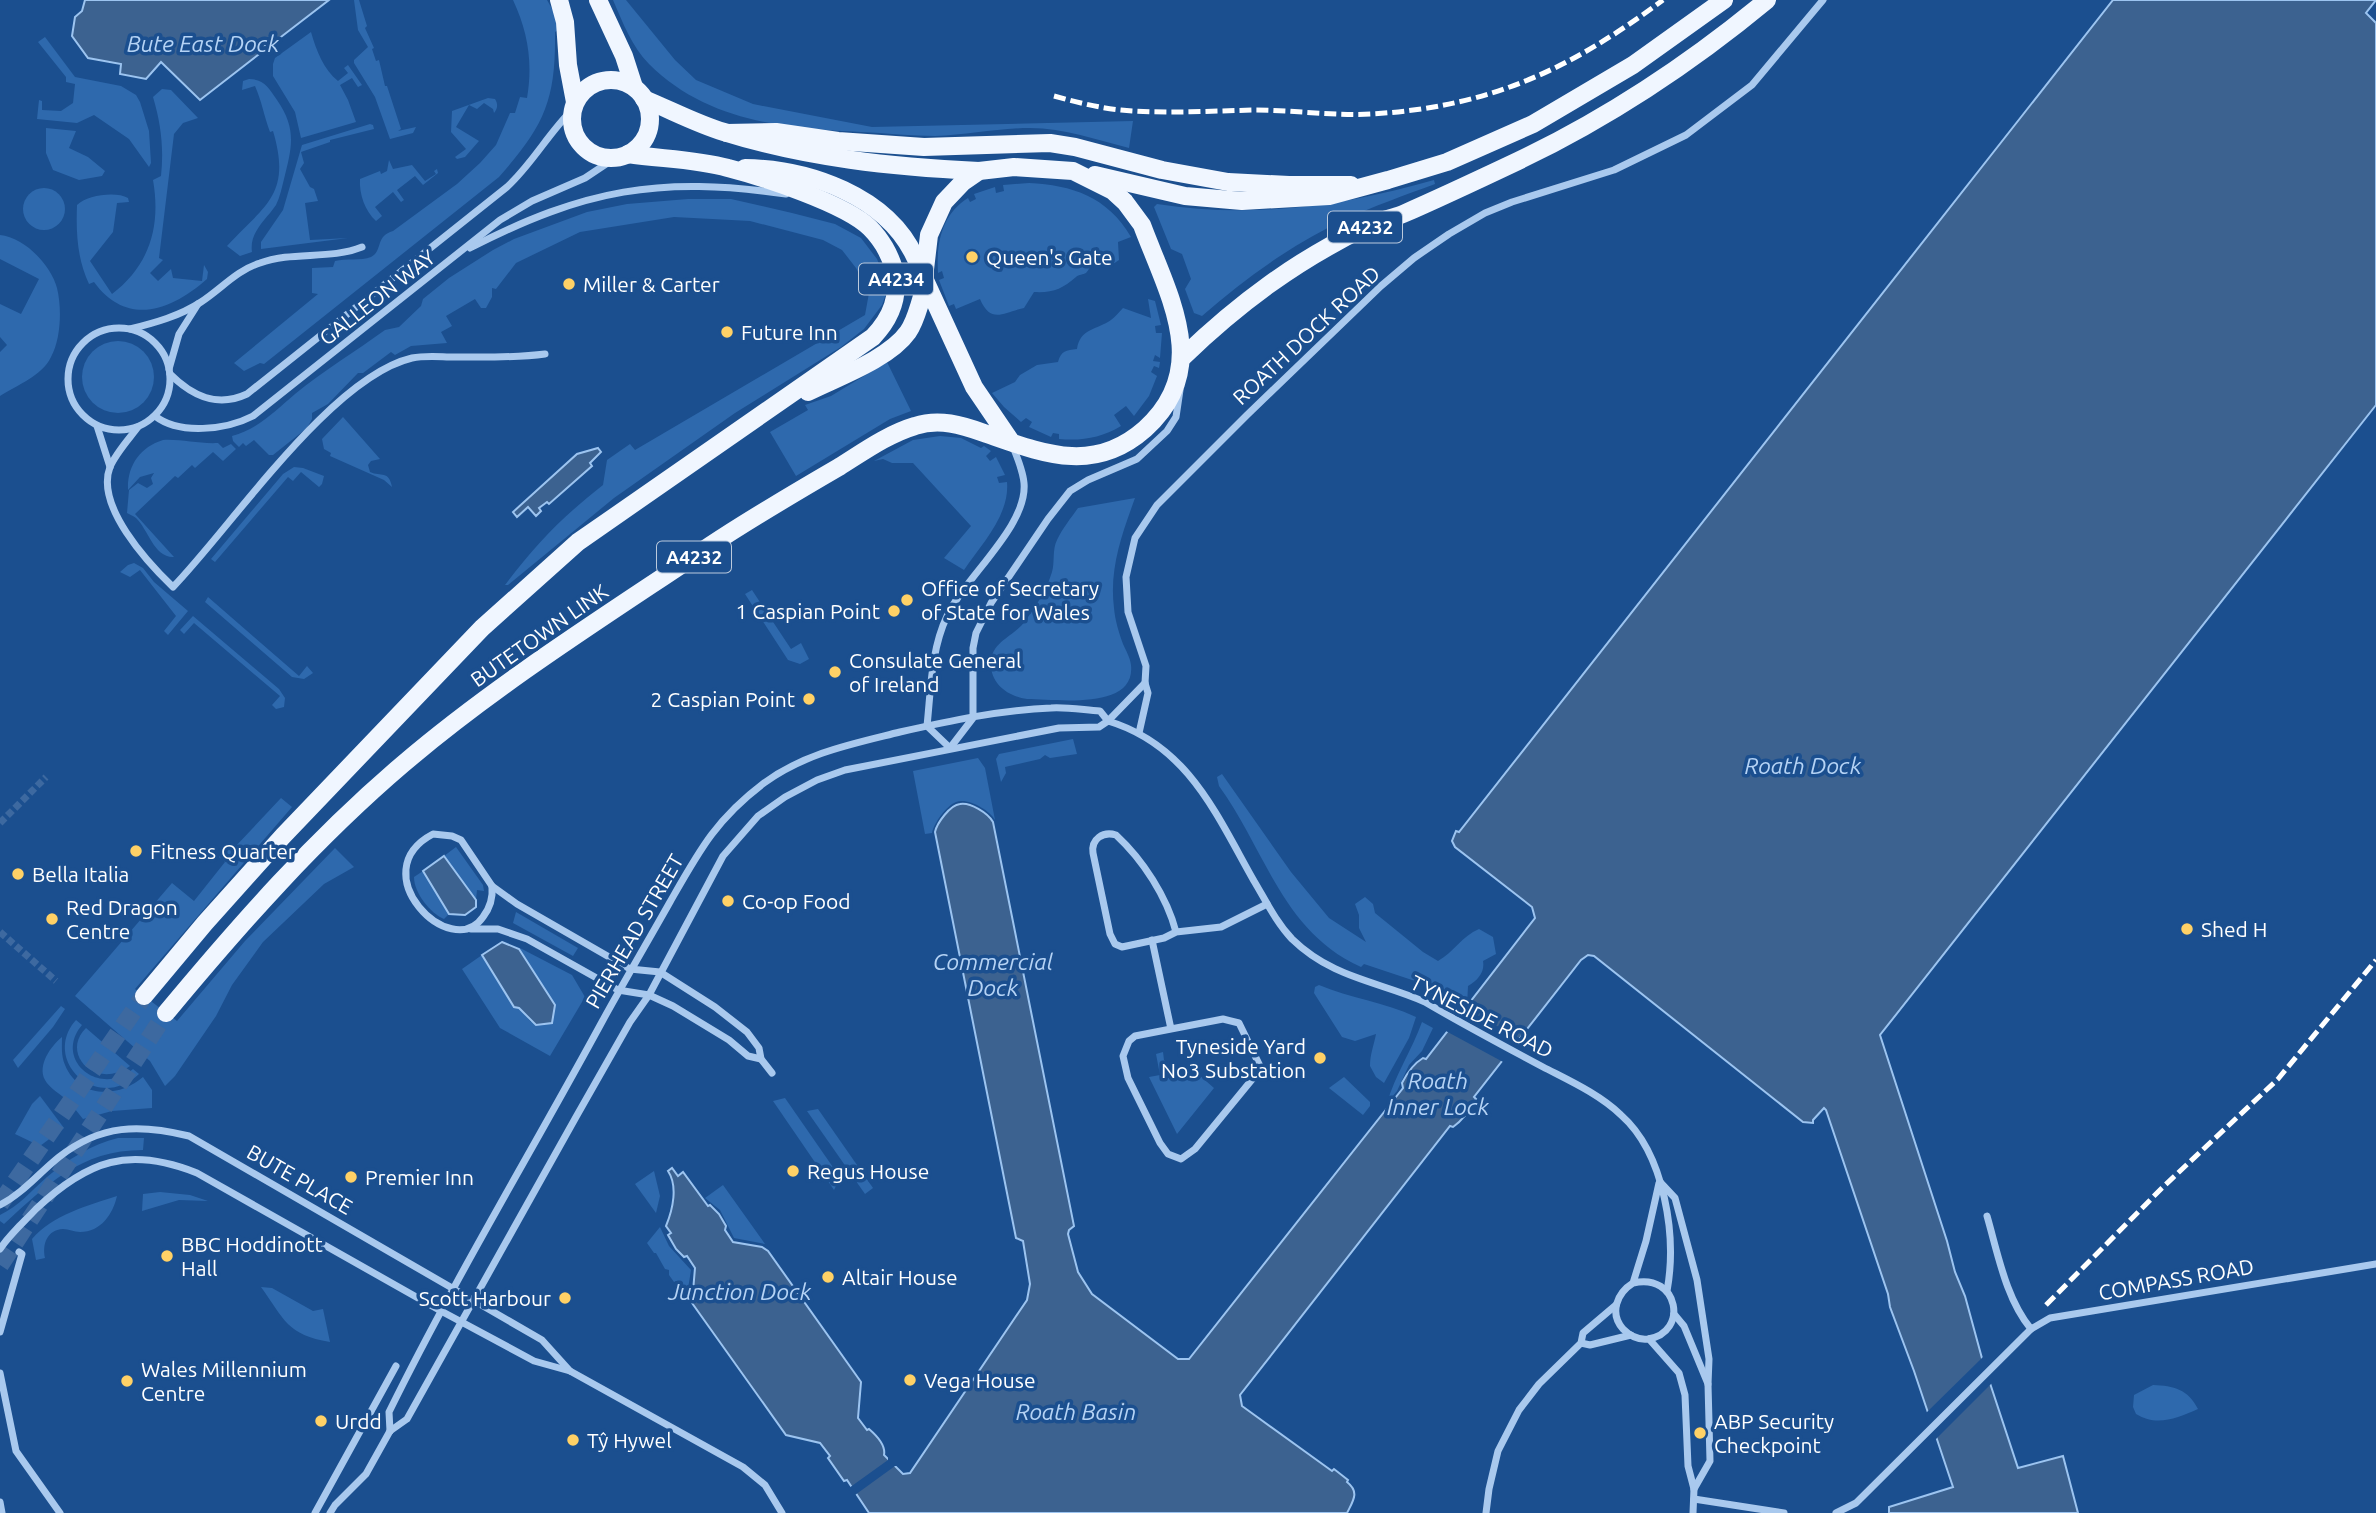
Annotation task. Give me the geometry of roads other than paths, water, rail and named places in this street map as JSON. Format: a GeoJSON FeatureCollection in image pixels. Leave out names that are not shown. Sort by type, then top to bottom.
{"type":"FeatureCollection","features":[{"type":"Feature","properties":{"kind":"main road","name":"A4234"},"geometry":{"type":"LineString","coordinates":[[559,0],[565,22],[574,106],[572,123],[575,135],[591,153],[603,157],[622,156],[728,167],[771,168],[855,195],[869,203],[903,235],[924,278]]}},
{"type":"Feature","properties":{"kind":"main road"},"geometry":{"type":"LineString","coordinates":[[598,0],[649,111],[650,124],[646,136],[639,146],[622,156]]}},
{"type":"Feature","properties":{"kind":"main road","name":"A4232"},"geometry":{"type":"LineString","coordinates":[[1073,171],[1175,194],[1242,201],[1329,196],[1447,162],[1491,144],[1557,111],[1633,65],[1724,0]]}},
{"type":"Feature","properties":{"kind":"main road","name":"A4232"},"geometry":{"type":"LineString","coordinates":[[1183,357],[1240,304],[1303,261],[1370,224],[1399,216],[1571,134],[1675,70],[1767,0]]}},
{"type":"Feature","properties":{"kind":"main road"},"geometry":{"type":"LineString","coordinates":[[574,106],[590,85],[601,81],[624,82],[639,93],[727,133],[801,151],[898,166],[979,171],[1014,167],[1073,171],[1113,191],[1136,215],[1176,317],[1182,339],[1183,357]]}},
{"type":"Feature","properties":{"kind":"main road","name":"A4232"},"geometry":{"type":"LineString","coordinates":[[727,133],[776,132],[851,143],[923,147],[1050,143],[1172,173],[1228,182],[1368,185]]}},
{"type":"Feature","properties":{"kind":"main road","name":"A4234"},"geometry":{"type":"LineString","coordinates":[[728,167],[815,198],[870,228],[884,246],[897,283],[896,298],[887,319],[873,337],[751,421]]}},
{"type":"Feature","properties":{"kind":"main road"},"geometry":{"type":"LineString","coordinates":[[751,421],[873,359],[895,345],[907,333],[914,321],[924,278],[929,236],[939,210],[952,193],[979,171]]}},
{"type":"Feature","properties":{"kind":"main road"},"geometry":{"type":"LineString","coordinates":[[924,278],[974,387],[1012,443]]}},
{"type":"Feature","properties":{"kind":"main road","name":"BUTETOWN LINK"},"geometry":{"type":"LineString","coordinates":[[166,1013],[279,882],[344,816],[402,765],[472,709],[688,561],[793,494],[916,425],[939,422],[962,425],[1057,456],[1094,456],[1108,452],[1134,439],[1157,418],[1166,406],[1179,375],[1183,357]]}},
{"type":"Feature","properties":{"kind":"main road","name":"BUTETOWN LINK"},"geometry":{"type":"LineString","coordinates":[[144,996],[283,836],[431,678],[482,628],[578,542],[751,421]]}},
{"type":"Feature","properties":{"kind":"street","name":"ROATH DOCK ROAD"},"geometry":{"type":"LineString","coordinates":[[1139,733],[1148,693],[1145,683],[1146,666],[1132,626],[1126,596],[1129,558],[1143,524],[1173,488],[1381,286],[1414,258],[1485,213],[1614,170],[1686,135],[1752,85],[1823,0]]}},
{"type":"Feature","properties":{"kind":"street","name":"GALLEON WAY"},"geometry":{"type":"LineString","coordinates":[[169,372],[184,387],[205,398],[225,401],[247,394],[507,187],[529,164],[574,106]]}},
{"type":"Feature","properties":{"kind":"street","name":"GALLEON WAY"},"geometry":{"type":"LineString","coordinates":[[155,416],[166,424],[200,428],[219,428],[240,422],[266,407],[513,212],[585,178],[622,156]]}},
{"type":"Feature","properties":{"kind":"street"},"geometry":{"type":"LineString","coordinates":[[461,253],[519,223],[600,195],[634,189],[669,186],[741,188],[815,198]]}},
{"type":"Feature","properties":{"kind":"street"},"geometry":{"type":"LineString","coordinates":[[199,303],[179,334],[169,372],[169,391],[155,416],[138,427],[125,430],[111,430],[85,419],[74,406],[68,390],[67,374],[70,360],[88,338],[104,330],[129,329],[170,317],[199,303],[235,276],[260,263],[362,247]]}},
{"type":"Feature","properties":{"kind":"street"},"geometry":{"type":"LineString","coordinates":[[129,329],[144,335],[160,348],[169,372]]}},
{"type":"Feature","properties":{"kind":"street"},"geometry":{"type":"LineString","coordinates":[[97,426],[110,467],[108,488],[117,517],[153,566],[173,587],[302,438],[355,388],[370,378],[402,361],[423,357],[520,357],[545,354]]}},
{"type":"Feature","properties":{"kind":"street"},"geometry":{"type":"LineString","coordinates":[[1012,443],[1024,481],[1022,501],[1011,524],[976,576],[961,590],[945,621],[934,652],[927,726],[950,748],[973,718],[973,648],[976,633],[986,611],[1070,491],[1088,480],[1137,459],[1167,432],[1178,408],[1179,375]]}},
{"type":"Feature","properties":{"kind":"street"},"geometry":{"type":"LineString","coordinates":[[110,467],[138,427]]}},
{"type":"Feature","properties":{"kind":"street"},"geometry":{"type":"LineString","coordinates":[[1108,721],[1145,683]]}},
{"type":"Feature","properties":{"kind":"street","name":"PIERHEAD STREET"},"geometry":{"type":"LineString","coordinates":[[330,1513],[366,1474],[390,1431],[407,1419],[630,1022],[649,995],[723,856],[758,816],[785,797],[817,780],[845,770],[1071,726],[1099,727],[1108,721],[1100,711],[1054,708],[1020,710],[927,726],[814,755],[783,771],[748,796],[711,832],[618,990],[440,1311],[389,1412],[390,1431]]}},
{"type":"Feature","properties":{"kind":"street","name":"TYNESIDE ROAD"},"geometry":{"type":"LineString","coordinates":[[1108,721],[1157,743],[1202,790],[1267,904],[1290,937],[1324,964],[1356,979],[1404,993],[1601,1099],[1629,1123],[1645,1147],[1659,1182]]}},
{"type":"Feature","properties":{"kind":"street"},"geometry":{"type":"LineString","coordinates":[[761,1059],[748,1056],[690,1015],[649,995],[618,990],[508,930],[459,930],[430,920],[411,895],[406,882],[410,853],[422,840],[433,834],[461,840],[492,886],[517,904],[630,969],[660,972],[733,1020],[747,1031],[759,1048],[761,1059],[772,1073]]}},
{"type":"Feature","properties":{"kind":"street"},"geometry":{"type":"LineString","coordinates":[[1177,932],[1165,902],[1137,858],[1116,835],[1104,834],[1093,843],[1112,940],[1122,947],[1177,932],[1221,927],[1267,904]]}},
{"type":"Feature","properties":{"kind":"street"},"geometry":{"type":"LineString","coordinates":[[471,929],[482,919],[489,906],[492,886]]}},
{"type":"Feature","properties":{"kind":"street"},"geometry":{"type":"LineString","coordinates":[[1152,940],[1171,1029]]}},
{"type":"Feature","properties":{"kind":"street"},"geometry":{"type":"LineString","coordinates":[[1223,1019],[1239,1023],[1260,1066],[1259,1071],[1195,1149],[1181,1159],[1168,1154],[1160,1143],[1128,1078],[1123,1056],[1129,1041],[1135,1036],[1171,1029],[1223,1019]]}},
{"type":"Feature","properties":{"kind":"street","name":"BUTE PLACE"},"geometry":{"type":"LineString","coordinates":[[0,1205],[11,1199],[61,1155],[115,1129],[158,1128],[189,1136],[542,1340],[570,1371]]}},
{"type":"Feature","properties":{"kind":"street","name":"BUTE PLACE"},"geometry":{"type":"LineString","coordinates":[[0,1249],[33,1212],[77,1175],[118,1161],[163,1161],[197,1173],[440,1311],[534,1361],[570,1371],[743,1467],[765,1485],[782,1513]]}},
{"type":"Feature","properties":{"kind":"street"},"geometry":{"type":"LineString","coordinates":[[1633,1283],[1659,1182]]}},
{"type":"Feature","properties":{"kind":"street"},"geometry":{"type":"LineString","coordinates":[[1659,1182],[1671,1238],[1672,1253],[1667,1291]]}},
{"type":"Feature","properties":{"kind":"street"},"geometry":{"type":"LineString","coordinates":[[1659,1182],[1675,1198],[1691,1256],[1707,1337],[1710,1461],[1694,1489]]}},
{"type":"Feature","properties":{"kind":"street"},"geometry":{"type":"LineString","coordinates":[[1987,1216],[2013,1301],[2031,1329]]}},
{"type":"Feature","properties":{"kind":"street"},"geometry":{"type":"LineString","coordinates":[[0,1332],[22,1254],[19,1252]]}},
{"type":"Feature","properties":{"kind":"street","name":"COMPASS ROAD"},"geometry":{"type":"LineString","coordinates":[[1836,1513],[1856,1503],[2031,1329],[2050,1318],[2376,1264]]}},
{"type":"Feature","properties":{"kind":"street"},"geometry":{"type":"LineString","coordinates":[[1486,1513],[1494,1465],[1511,1423],[1530,1395],[1581,1343],[1583,1333],[1616,1305],[1625,1288],[1633,1283],[1651,1281],[1660,1284],[1672,1297],[1674,1314],[1684,1326],[1709,1384]]}},
{"type":"Feature","properties":{"kind":"street"},"geometry":{"type":"LineString","coordinates":[[1616,1305],[1620,1326],[1631,1335]]}},
{"type":"Feature","properties":{"kind":"street"},"geometry":{"type":"LineString","coordinates":[[1649,1339],[1666,1330],[1674,1314]]}},
{"type":"Feature","properties":{"kind":"street"},"geometry":{"type":"LineString","coordinates":[[1581,1343],[1590,1345],[1631,1335],[1649,1339],[1679,1373],[1685,1395],[1688,1466],[1694,1489],[1693,1513]]}},
{"type":"Feature","properties":{"kind":"street"},"geometry":{"type":"LineString","coordinates":[[316,1513],[396,1366]]}},
{"type":"Feature","properties":{"kind":"street"},"geometry":{"type":"LineString","coordinates":[[0,1373],[16,1451],[60,1513]]}},
{"type":"Feature","properties":{"kind":"street"},"geometry":{"type":"LineString","coordinates":[[1694,1499],[1784,1513]]}},
{"type":"Feature","properties":{"kind":"street"},"geometry":{"type":"LineString","coordinates":[[0,1502],[2,1513]]}},
{"type":"Feature","properties":{"kind":"water","name":"Bute East Dock"},"geometry":{"type":"Polygon","coordinates":[[[85,0],[329,0],[277,40],[272,35],[263,42],[267,48],[200,100],[161,62],[146,79],[120,74],[121,64],[88,58],[72,36],[75,17],[82,11],[85,0]]]}},
{"type":"Feature","properties":{"kind":"water","name":"Roath Dock"},"geometry":{"type":"Polygon","coordinates":[[[2113,0],[2376,0],[2366,13],[2376,23],[2376,405],[1880,1035],[2018,1468],[2063,1456],[2078,1513],[1889,1513],[1889,1507],[1953,1487],[1890,1307],[1888,1294],[1826,1110],[1824,1108],[1813,1123],[1803,1122],[1594,956],[1588,955],[1581,960],[1474,1097],[1476,1099],[1466,1114],[1453,1127],[1450,1126],[1240,1395],[1242,1406],[1348,1480],[1354,1493],[1347,1513],[869,1513],[847,1480],[844,1481],[820,1443],[786,1435],[692,1303],[695,1268],[687,1256],[684,1257],[676,1249],[666,1226],[673,1198],[673,1184],[668,1171],[672,1168],[678,1176],[683,1172],[708,1206],[719,1214],[733,1242],[762,1247],[768,1251],[861,1382],[858,1418],[867,1430],[880,1440],[884,1455],[903,1474],[910,1473],[1027,1300],[1030,1284],[1023,1241],[1016,1238],[935,832],[944,815],[956,805],[964,804],[978,809],[993,822],[1074,1226],[1068,1234],[1078,1272],[1092,1294],[1178,1359],[1189,1359],[1403,1088],[1402,1083],[1411,1069],[1423,1058],[1426,1059],[1535,918],[1532,907],[1455,847],[1452,841],[1456,831],[1459,832],[2113,0]]]}},
{"type":"Feature","properties":{"kind":"water"},"geometry":{"type":"Polygon","coordinates":[[[598,448],[601,452],[590,463],[592,466],[549,504],[547,502],[539,508],[541,511],[536,516],[528,507],[517,517],[513,512],[577,454],[598,448]]]}},
{"type":"Feature","properties":{"kind":"water"},"geometry":{"type":"Polygon","coordinates":[[[444,856],[476,900],[476,907],[465,915],[449,914],[423,871],[444,856]]]}},
{"type":"Feature","properties":{"kind":"water"},"geometry":{"type":"Polygon","coordinates":[[[502,942],[519,949],[555,1005],[552,1023],[536,1025],[519,1008],[514,1007],[482,955],[502,942]]]}},
{"type":"Feature","properties":{"kind":"tunnel"},"geometry":{"type":"LineString","coordinates":[[0,823],[46,777]]}},
{"type":"Feature","properties":{"kind":"tunnel"},"geometry":{"type":"LineString","coordinates":[[0,932],[56,981]]}},
{"type":"Feature","properties":{"kind":"tunnel"},"geometry":{"type":"LineString","coordinates":[[0,1204],[144,996]]}},
{"type":"Feature","properties":{"kind":"tunnel"},"geometry":{"type":"LineString","coordinates":[[0,1265],[166,1013]]}},
{"type":"Feature","properties":{"kind":"railway"},"geometry":{"type":"LineString","coordinates":[[1054,96],[1104,108],[1138,111],[1254,110],[1371,114],[1414,110],[1454,103],[1526,81],[1594,46],[1663,0]]}},
{"type":"Feature","properties":{"kind":"railway"},"geometry":{"type":"LineString","coordinates":[[2046,1305],[2162,1188],[2278,1079],[2376,960]]}},
{"type":"Feature","properties":{"kind":"place","name":"Queen's Gate"},"geometry":{"type":"Point","coordinates":[972,257]}},
{"type":"Feature","properties":{"kind":"place","name":"Miller & Carter"},"geometry":{"type":"Point","coordinates":[569,284]}},
{"type":"Feature","properties":{"kind":"place","name":"Future Inn"},"geometry":{"type":"Point","coordinates":[727,332]}},
{"type":"Feature","properties":{"kind":"place","name":"Office of Secretary of State for Wales"},"geometry":{"type":"Point","coordinates":[907,600]}},
{"type":"Feature","properties":{"kind":"place","name":"1 Caspian Point"},"geometry":{"type":"Point","coordinates":[894,611]}},
{"type":"Feature","properties":{"kind":"place","name":"Consulate General of Ireland"},"geometry":{"type":"Point","coordinates":[835,672]}},
{"type":"Feature","properties":{"kind":"place","name":"2 Caspian Point"},"geometry":{"type":"Point","coordinates":[809,699]}},
{"type":"Feature","properties":{"kind":"place","name":"Fitness Quarter"},"geometry":{"type":"Point","coordinates":[136,851]}},
{"type":"Feature","properties":{"kind":"place","name":"Bella Italia"},"geometry":{"type":"Point","coordinates":[18,874]}},
{"type":"Feature","properties":{"kind":"place","name":"Co-op Food"},"geometry":{"type":"Point","coordinates":[728,901]}},
{"type":"Feature","properties":{"kind":"place","name":"Red Dragon Centre"},"geometry":{"type":"Point","coordinates":[52,919]}},
{"type":"Feature","properties":{"kind":"place","name":"Shed H"},"geometry":{"type":"Point","coordinates":[2187,929]}},
{"type":"Feature","properties":{"kind":"place","name":"Tyneside Yard No3 Substation"},"geometry":{"type":"Point","coordinates":[1320,1058]}},
{"type":"Feature","properties":{"kind":"place","name":"Regus House"},"geometry":{"type":"Point","coordinates":[793,1171]}},
{"type":"Feature","properties":{"kind":"place","name":"Premier Inn"},"geometry":{"type":"Point","coordinates":[351,1177]}},
{"type":"Feature","properties":{"kind":"place","name":"BBC Hoddinott Hall"},"geometry":{"type":"Point","coordinates":[167,1256]}},
{"type":"Feature","properties":{"kind":"place","name":"Altair House"},"geometry":{"type":"Point","coordinates":[828,1277]}},
{"type":"Feature","properties":{"kind":"place","name":"Scott Harbour"},"geometry":{"type":"Point","coordinates":[565,1298]}},
{"type":"Feature","properties":{"kind":"place","name":"Vega House"},"geometry":{"type":"Point","coordinates":[910,1380]}},
{"type":"Feature","properties":{"kind":"place","name":"Wales Millennium Centre"},"geometry":{"type":"Point","coordinates":[127,1381]}},
{"type":"Feature","properties":{"kind":"place","name":"Urdd"},"geometry":{"type":"Point","coordinates":[321,1421]}},
{"type":"Feature","properties":{"kind":"place","name":"ABP Security Checkpoint"},"geometry":{"type":"Point","coordinates":[1700,1433]}},
{"type":"Feature","properties":{"kind":"place","name":"Tŷ Hywel"},"geometry":{"type":"Point","coordinates":[573,1440]}},
{"type":"Feature","properties":{"kind":"water label","name":"Commercial Dock"},"geometry":{"type":"Point","coordinates":[993,974]}},
{"type":"Feature","properties":{"kind":"water label","name":"Roath Inner Lock"},"geometry":{"type":"Point","coordinates":[1438,1093]}},
{"type":"Feature","properties":{"kind":"water label","name":"Junction Dock"},"geometry":{"type":"Point","coordinates":[740,1291]}},
{"type":"Feature","properties":{"kind":"water label","name":"Roath Basin"},"geometry":{"type":"Point","coordinates":[1076,1411]}}]}
